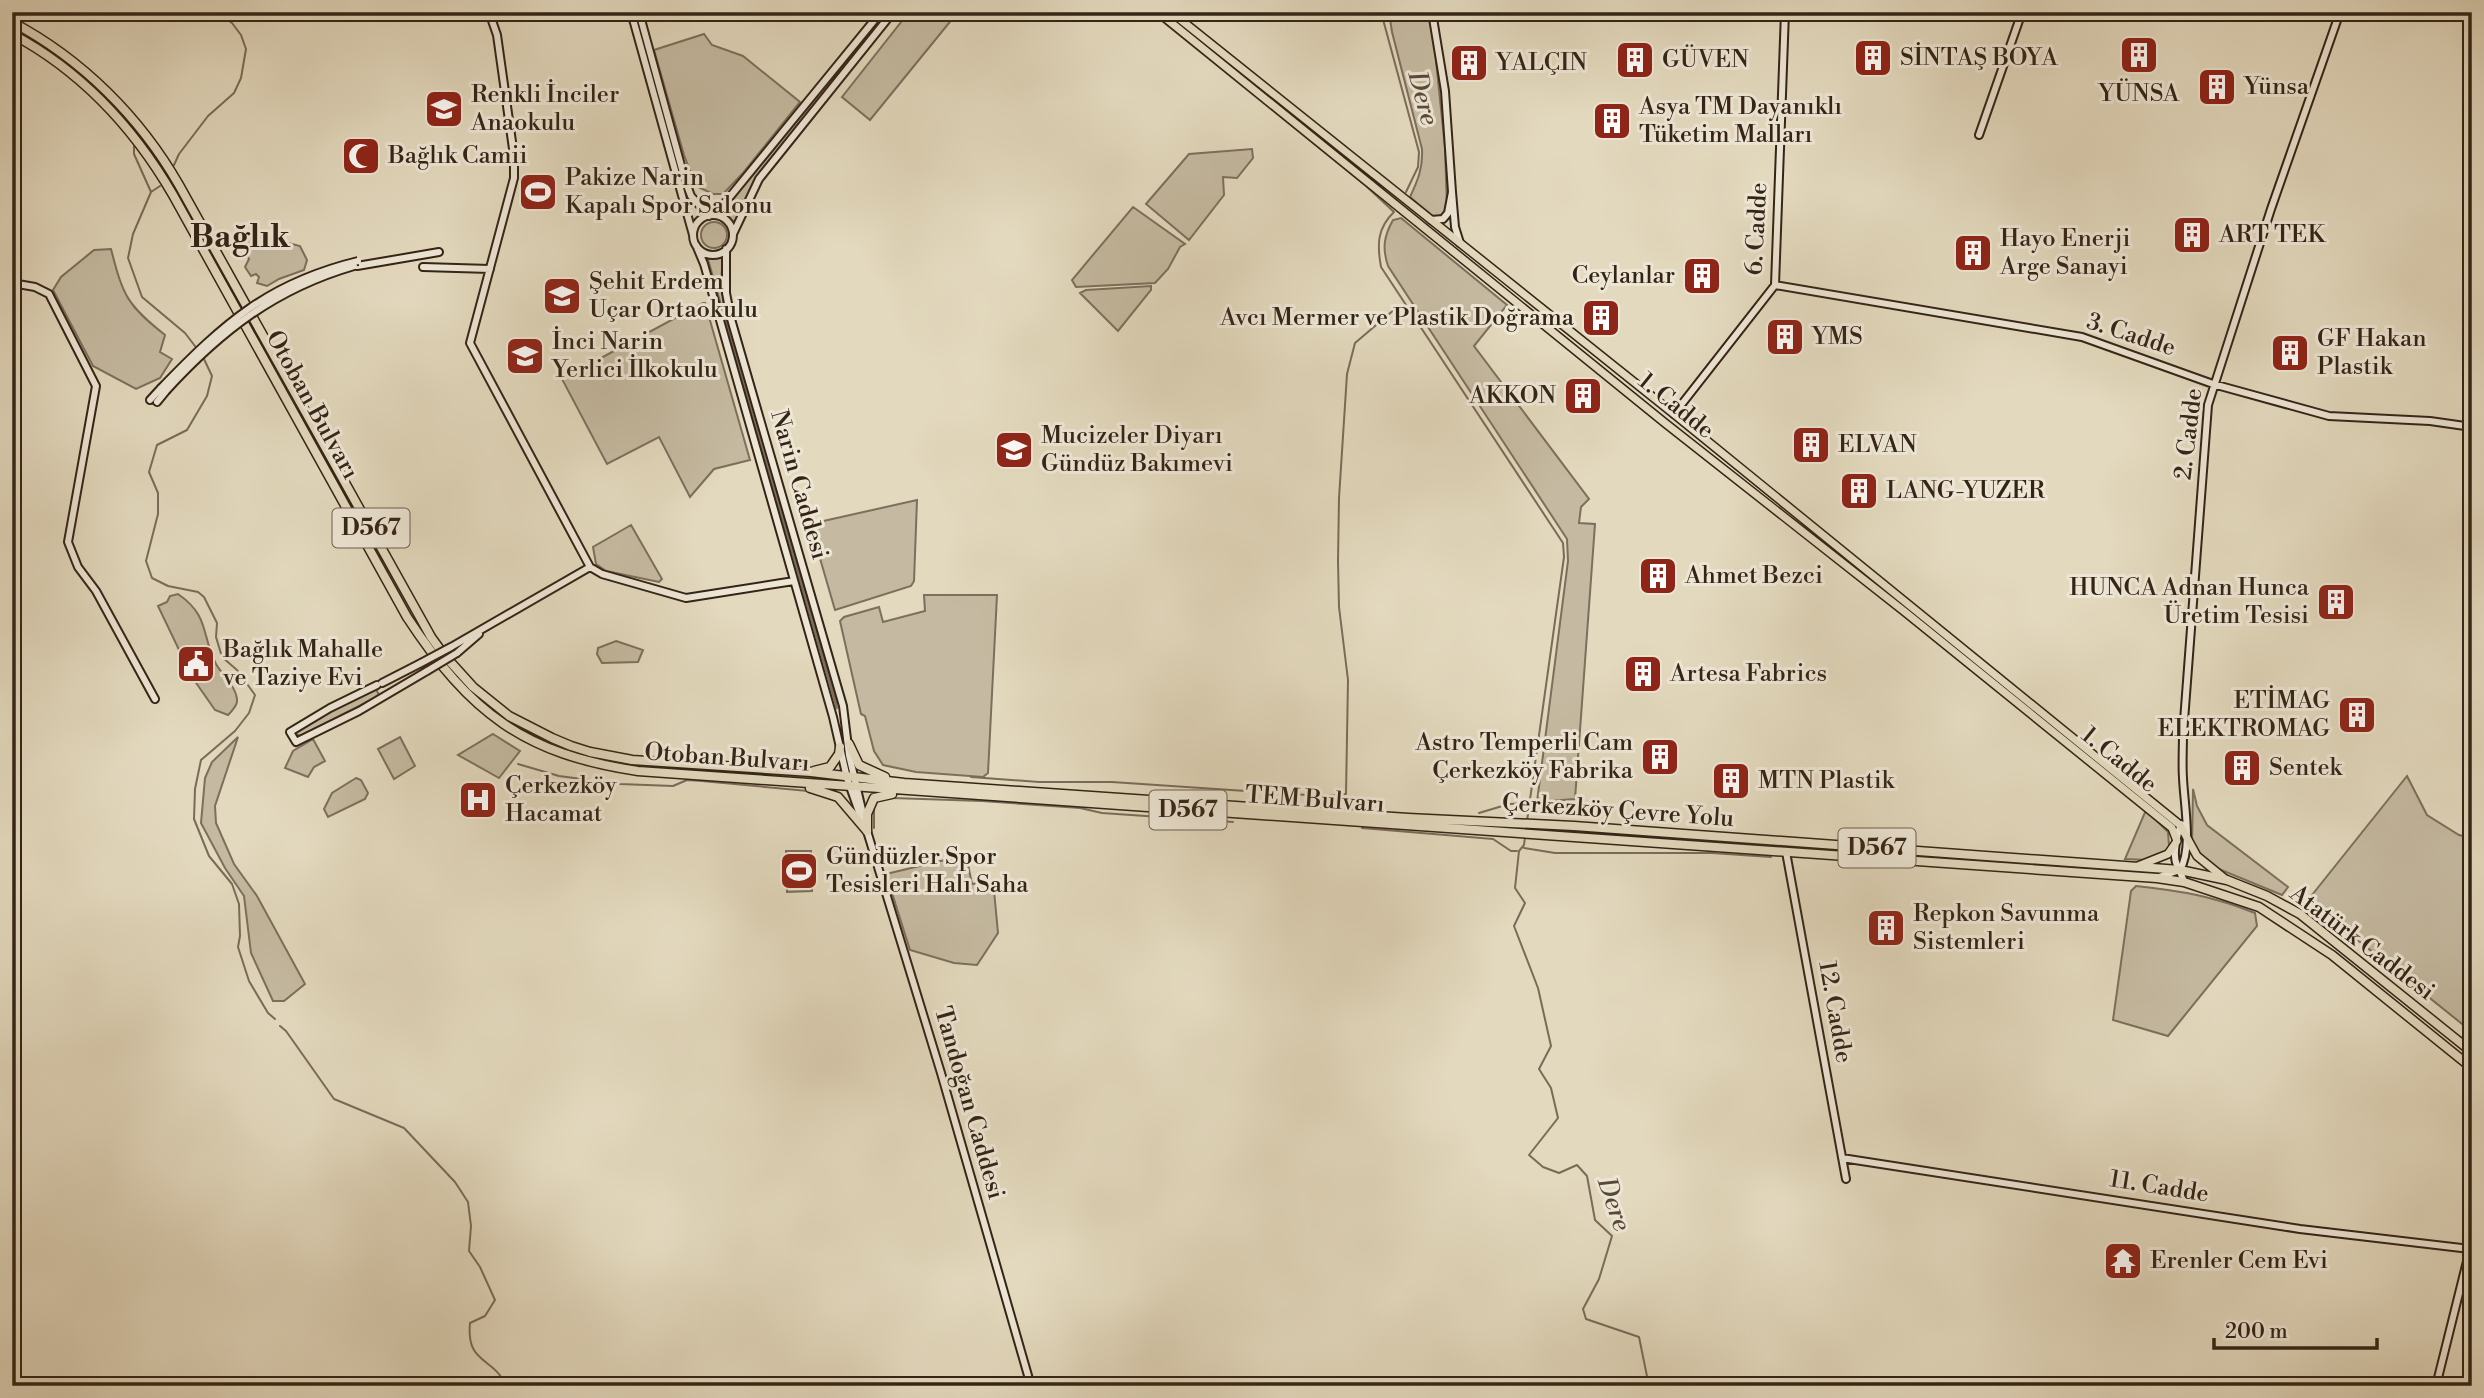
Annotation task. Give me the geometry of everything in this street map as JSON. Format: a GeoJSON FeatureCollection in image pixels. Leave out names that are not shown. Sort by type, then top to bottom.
{"type":"FeatureCollection","features":[{"type":"Feature","properties":{"kind":"highway","name":"Otoban Bulvarı"},"geometry":{"type":"LineString","coordinates":[[12,22],[89,74],[122,107],[165,160],[431,637],[473,687],[490,702],[531,728],[590,752],[632,760],[811,772],[850,778]]}},
{"type":"Feature","properties":{"kind":"highway","name":"Otoban Bulvarı"},"geometry":{"type":"LineString","coordinates":[[12,34],[88,87],[116,114],[145,150],[173,195],[407,617],[436,660],[468,696],[516,732],[544,747],[586,762],[638,771],[854,788]]}},
{"type":"Feature","properties":{"kind":"highway"},"geometry":{"type":"LineString","coordinates":[[811,772],[830,767],[844,745],[859,765],[877,775],[904,783]]}},
{"type":"Feature","properties":{"kind":"highway","name":"D567"},"geometry":{"type":"LineString","coordinates":[[850,778],[904,783]]}},
{"type":"Feature","properties":{"kind":"highway"},"geometry":{"type":"LineString","coordinates":[[775,781],[838,797],[867,831]]}},
{"type":"Feature","properties":{"kind":"highway","name":"Çerkezköy Çevre Yolu"},"geometry":{"type":"LineString","coordinates":[[904,783],[1408,818],[1518,823],[1560,835],[1786,852]]}},
{"type":"Feature","properties":{"kind":"highway","name":"TEM Bulvarı"},"geometry":{"type":"LineString","coordinates":[[854,788],[1518,833]]}},
{"type":"Feature","properties":{"kind":"highway"},"geometry":{"type":"LineString","coordinates":[[867,831],[867,814],[874,798],[918,792]]}},
{"type":"Feature","properties":{"kind":"highway","name":"Çerkezköy Çevre Yolu"},"geometry":{"type":"LineString","coordinates":[[1518,833],[1559,825],[2180,870]]}},
{"type":"Feature","properties":{"kind":"highway","name":"D567"},"geometry":{"type":"LineString","coordinates":[[1786,852],[2184,882],[2259,907],[2282,921],[2332,955],[2472,1068]]}},
{"type":"Feature","properties":{"kind":"highway","name":"Atatürk Caddesi"},"geometry":{"type":"LineString","coordinates":[[2180,870],[2227,880],[2267,896],[2300,914],[2472,1052]]}},
{"type":"Feature","properties":{"kind":"main road","name":"1. Cadde"},"geometry":{"type":"LineString","coordinates":[[1158,12],[1402,210],[2176,826]]}},
{"type":"Feature","properties":{"kind":"main road","name":"1. Cadde"},"geometry":{"type":"LineString","coordinates":[[1171,12],[1674,414],[2176,826]]}},
{"type":"Feature","properties":{"kind":"main road"},"geometry":{"type":"LineString","coordinates":[[2176,826],[2197,856],[2227,880]]}},
{"type":"Feature","properties":{"kind":"main road"},"geometry":{"type":"LineString","coordinates":[[2137,866],[2168,855],[2177,841],[2176,826]]}},
{"type":"Feature","properties":{"kind":"street"},"geometry":{"type":"LineString","coordinates":[[489,12],[497,35],[514,156],[514,178],[470,343],[496,393],[590,567],[687,598],[794,581]]}},
{"type":"Feature","properties":{"kind":"street"},"geometry":{"type":"LineString","coordinates":[[631,12],[696,245],[710,254],[722,253],[726,249],[759,179],[892,12]]}},
{"type":"Feature","properties":{"kind":"street"},"geometry":{"type":"LineString","coordinates":[[639,12],[691,196],[712,215],[725,220],[733,234]]}},
{"type":"Feature","properties":{"kind":"street"},"geometry":{"type":"LineString","coordinates":[[693,235],[696,225],[712,215],[881,12]]}},
{"type":"Feature","properties":{"kind":"street"},"geometry":{"type":"LineString","coordinates":[[1432,12],[1445,92],[1455,227],[1461,245]]}},
{"type":"Feature","properties":{"kind":"street","name":"6. Cadde"},"geometry":{"type":"LineString","coordinates":[[1674,414],[1776,285],[1785,12]]}},
{"type":"Feature","properties":{"kind":"street"},"geometry":{"type":"LineString","coordinates":[[1979,135],[2022,12]]}},
{"type":"Feature","properties":{"kind":"street","name":"2. Cadde"},"geometry":{"type":"LineString","coordinates":[[2180,870],[2185,862],[2186,838],[2183,748],[2188,655],[2208,405],[2340,12]]}},
{"type":"Feature","properties":{"kind":"street"},"geometry":{"type":"LineString","coordinates":[[1429,220],[1443,219],[1448,214],[1452,192]]}},
{"type":"Feature","properties":{"kind":"street","name":"Narin Caddesi"},"geometry":{"type":"LineString","coordinates":[[696,245],[832,716],[844,745]]}},
{"type":"Feature","properties":{"kind":"street","name":"Narin Caddesi"},"geometry":{"type":"LineString","coordinates":[[726,249],[726,293],[731,319],[844,712],[847,729],[844,745]]}},
{"type":"Feature","properties":{"kind":"street"},"geometry":{"type":"LineString","coordinates":[[153,401],[206,341],[271,294],[303,279],[358,263],[388,256],[439,252],[358,263]]}},
{"type":"Feature","properties":{"kind":"street"},"geometry":{"type":"LineString","coordinates":[[423,267],[490,270]]}},
{"type":"Feature","properties":{"kind":"street"},"geometry":{"type":"LineString","coordinates":[[12,283],[35,287],[49,294],[96,386],[68,541],[78,566],[96,591],[155,699]]}},
{"type":"Feature","properties":{"kind":"street","name":"3. Cadde"},"geometry":{"type":"LineString","coordinates":[[1776,285],[2082,337],[2213,384],[2329,416],[2430,421],[2472,427]]}},
{"type":"Feature","properties":{"kind":"street"},"geometry":{"type":"LineString","coordinates":[[490,624],[457,653],[359,711],[296,742],[290,732],[330,708],[451,647],[490,624],[590,567]]}},
{"type":"Feature","properties":{"kind":"street"},"geometry":{"type":"LineString","coordinates":[[832,716],[844,712]]}},
{"type":"Feature","properties":{"kind":"street","name":"Tandoğan Caddesi"},"geometry":{"type":"LineString","coordinates":[[844,745],[850,778],[938,1062],[1031,1386]]}},
{"type":"Feature","properties":{"kind":"street"},"geometry":{"type":"LineString","coordinates":[[2176,826],[2186,816]]}},
{"type":"Feature","properties":{"kind":"street"},"geometry":{"type":"LineString","coordinates":[[2177,841],[2176,864],[2184,882]]}},
{"type":"Feature","properties":{"kind":"street","name":"12. Cadde"},"geometry":{"type":"LineString","coordinates":[[1786,852],[1846,1179]]}},
{"type":"Feature","properties":{"kind":"street"},"geometry":{"type":"LineString","coordinates":[[2157,878],[2180,870]]}},
{"type":"Feature","properties":{"kind":"street","name":"11. Cadde"},"geometry":{"type":"LineString","coordinates":[[1842,1158],[2300,1229],[2471,1245]]}},
{"type":"Feature","properties":{"kind":"street"},"geometry":{"type":"LineString","coordinates":[[2436,1386],[2471,1245]]}},
{"type":"Feature","properties":{"kind":"shaded area"},"geometry":{"type":"Polygon","coordinates":[[[883,12],[891,12],[757,178],[733,226],[718,214],[883,12]]]}},
{"type":"Feature","properties":{"kind":"shaded area"},"geometry":{"type":"Polygon","coordinates":[[[909,12],[958,12],[870,120],[842,97],[909,12]]]}},
{"type":"Feature","properties":{"kind":"shaded area"},"geometry":{"type":"Polygon","coordinates":[[[1389,12],[1431,12],[1445,148],[1447,208],[1443,215],[1434,217],[1410,197],[1422,162],[1422,149],[1389,12]]]}},
{"type":"Feature","properties":{"kind":"shaded area"},"geometry":{"type":"Polygon","coordinates":[[[704,34],[712,45],[743,56],[800,102],[723,194],[713,194],[696,186],[684,155],[654,50],[704,34]]]}},
{"type":"Feature","properties":{"kind":"shaded area"},"geometry":{"type":"Polygon","coordinates":[[[1252,149],[1253,158],[1237,178],[1223,177],[1224,195],[1189,240],[1146,204],[1189,154],[1252,149]]]}},
{"type":"Feature","properties":{"kind":"shaded area"},"geometry":{"type":"Polygon","coordinates":[[[1133,207],[1185,244],[1180,247],[1168,269],[1155,283],[1076,287],[1072,280],[1133,207]]]}},
{"type":"Feature","properties":{"kind":"shaded area"},"geometry":{"type":"Polygon","coordinates":[[[1401,218],[1507,305],[1474,346],[1589,499],[1581,507],[1579,523],[1595,524],[1575,799],[1537,802],[1568,561],[1567,539],[1388,266],[1386,237],[1393,220],[1401,218]]]}},
{"type":"Feature","properties":{"kind":"shaded area"},"geometry":{"type":"Polygon","coordinates":[[[714,222],[724,225],[727,235],[724,245],[714,248],[704,245],[701,235],[704,225],[714,222]]]}},
{"type":"Feature","properties":{"kind":"shaded area"},"geometry":{"type":"Polygon","coordinates":[[[251,233],[300,246],[307,260],[304,270],[267,286],[257,283],[259,277],[256,274],[251,276],[245,267],[249,259],[235,235],[251,233]]]}},
{"type":"Feature","properties":{"kind":"shaded area"},"geometry":{"type":"Polygon","coordinates":[[[111,249],[123,289],[142,316],[165,335],[160,352],[172,359],[160,378],[136,389],[93,366],[53,290],[61,277],[94,250],[111,249]]]}},
{"type":"Feature","properties":{"kind":"shaded area"},"geometry":{"type":"Polygon","coordinates":[[[707,256],[723,257],[721,282],[724,306],[837,709],[707,256]]]}},
{"type":"Feature","properties":{"kind":"shaded area"},"geometry":{"type":"Polygon","coordinates":[[[1151,286],[1151,290],[1118,331],[1080,293],[1086,290],[1151,286]]]}},
{"type":"Feature","properties":{"kind":"shaded area"},"geometry":{"type":"Polygon","coordinates":[[[703,303],[750,460],[714,469],[690,497],[659,437],[607,464],[562,379],[703,303]]]}},
{"type":"Feature","properties":{"kind":"shaded area"},"geometry":{"type":"Polygon","coordinates":[[[917,500],[914,581],[911,586],[835,610],[810,524],[917,500]]]}},
{"type":"Feature","properties":{"kind":"shaded area"},"geometry":{"type":"Polygon","coordinates":[[[631,525],[662,579],[659,582],[606,571],[596,564],[593,547],[631,525]]]}},
{"type":"Feature","properties":{"kind":"shaded area"},"geometry":{"type":"Polygon","coordinates":[[[178,594],[200,618],[211,654],[235,692],[236,704],[228,715],[215,710],[192,677],[158,606],[167,602],[170,596],[178,594]]]}},
{"type":"Feature","properties":{"kind":"shaded area"},"geometry":{"type":"Polygon","coordinates":[[[924,595],[997,595],[988,773],[983,777],[916,772],[883,765],[874,751],[865,716],[861,714],[840,621],[844,617],[879,607],[883,622],[925,611],[924,595]]]}},
{"type":"Feature","properties":{"kind":"shaded area"},"geometry":{"type":"Polygon","coordinates":[[[616,641],[643,650],[638,662],[602,663],[597,654],[598,648],[616,641]]]}},
{"type":"Feature","properties":{"kind":"shaded area"},"geometry":{"type":"Polygon","coordinates":[[[376,689],[379,695],[375,698],[300,736],[296,734],[295,732],[343,704],[376,689]]]}},
{"type":"Feature","properties":{"kind":"shaded area"},"geometry":{"type":"Polygon","coordinates":[[[493,734],[520,751],[499,778],[458,755],[493,734]]]}},
{"type":"Feature","properties":{"kind":"shaded area"},"geometry":{"type":"Polygon","coordinates":[[[238,737],[215,806],[216,823],[234,864],[257,896],[305,984],[284,1001],[273,1001],[251,953],[244,896],[225,868],[201,823],[205,778],[212,762],[238,737]]]}},
{"type":"Feature","properties":{"kind":"shaded area"},"geometry":{"type":"Polygon","coordinates":[[[400,737],[415,766],[394,779],[378,749],[400,737]]]}},
{"type":"Feature","properties":{"kind":"shaded area"},"geometry":{"type":"Polygon","coordinates":[[[313,739],[325,761],[314,767],[308,777],[285,768],[293,751],[313,739]]]}},
{"type":"Feature","properties":{"kind":"shaded area"},"geometry":{"type":"Polygon","coordinates":[[[2407,776],[2427,815],[2459,835],[2472,838],[2472,1032],[2308,900],[2407,776]]]}},
{"type":"Feature","properties":{"kind":"shaded area"},"geometry":{"type":"Polygon","coordinates":[[[356,778],[361,780],[368,793],[365,799],[328,817],[324,809],[332,793],[356,778]]]}},
{"type":"Feature","properties":{"kind":"shaded area"},"geometry":{"type":"Polygon","coordinates":[[[2193,789],[2197,806],[2207,825],[2288,887],[2282,895],[2209,865],[2192,844],[2193,789]]]}},
{"type":"Feature","properties":{"kind":"shaded area"},"geometry":{"type":"Polygon","coordinates":[[[2146,810],[2168,832],[2169,846],[2166,852],[2148,860],[2125,859],[2146,810]]]}},
{"type":"Feature","properties":{"kind":"shaded area","name":"Gündüzler Spor Tesisleri Halı Saha"},"geometry":{"type":"Polygon","coordinates":[[[786,851],[811,851],[812,891],[787,892],[786,851]]]}},
{"type":"Feature","properties":{"kind":"shaded area"},"geometry":{"type":"Polygon","coordinates":[[[966,855],[972,884],[993,880],[998,933],[977,965],[954,963],[910,950],[886,874],[966,855]]]}},
{"type":"Feature","properties":{"kind":"shaded area"},"geometry":{"type":"Polygon","coordinates":[[[2136,886],[2197,895],[2255,913],[2257,926],[2168,1036],[2113,1020],[2131,891],[2136,886]]]}},
{"type":"Feature","properties":{"kind":"waterway"},"geometry":{"type":"LineString","coordinates":[[174,165],[179,154],[208,116],[234,93],[241,78],[246,49],[241,35],[232,23],[216,12]]}},
{"type":"Feature","properties":{"kind":"waterway"},"geometry":{"type":"LineString","coordinates":[[1151,12],[1366,186],[1394,212],[1381,231],[1381,267],[1563,543],[1564,557],[1527,821]]}},
{"type":"Feature","properties":{"kind":"waterway","name":"Dere"},"geometry":{"type":"LineString","coordinates":[[1381,12],[1419,152],[1418,167],[1406,192]]}},
{"type":"Feature","properties":{"kind":"waterway"},"geometry":{"type":"LineString","coordinates":[[134,146],[134,154],[151,192]]}},
{"type":"Feature","properties":{"kind":"waterway"},"geometry":{"type":"LineString","coordinates":[[160,186],[151,192],[133,234],[128,258],[142,297],[185,333],[198,350]]}},
{"type":"Feature","properties":{"kind":"waterway"},"geometry":{"type":"LineString","coordinates":[[971,777],[1039,782],[1112,782],[1322,796],[1346,794],[1348,680],[1339,607],[1338,561],[1347,374],[1355,343],[1395,309]]}},
{"type":"Feature","properties":{"kind":"waterway"},"geometry":{"type":"LineString","coordinates":[[203,357],[212,376],[207,396],[187,430],[157,445],[149,472],[158,493],[158,514],[146,561],[152,578],[168,586],[198,592],[204,597],[217,623],[216,637],[222,657],[237,670],[255,695],[249,713],[235,731],[201,760],[195,789],[194,819],[209,856],[232,884],[239,904],[238,947],[249,981],[268,1013],[275,1019]]}},
{"type":"Feature","properties":{"kind":"waterway"},"geometry":{"type":"LineString","coordinates":[[518,764],[559,776],[620,784],[673,786],[687,780],[808,791]]}},
{"type":"Feature","properties":{"kind":"waterway"},"geometry":{"type":"LineString","coordinates":[[892,798],[982,801],[1233,822]]}},
{"type":"Feature","properties":{"kind":"waterway"},"geometry":{"type":"LineString","coordinates":[[1479,813],[1509,804],[1529,803]]}},
{"type":"Feature","properties":{"kind":"waterway"},"geometry":{"type":"LineString","coordinates":[[874,807],[874,828]]}},
{"type":"Feature","properties":{"kind":"waterway"},"geometry":{"type":"LineString","coordinates":[[1362,828],[1493,839],[1511,851],[1517,851]]}},
{"type":"Feature","properties":{"kind":"waterway","name":"Dere"},"geometry":{"type":"LineString","coordinates":[[1525,837],[1524,845],[1519,851],[1515,888],[1525,903],[1514,926],[1538,988],[1551,1046],[1539,1069],[1551,1088],[1558,1118],[1529,1155],[1543,1167],[1559,1173],[1577,1165],[1587,1176],[1595,1220],[1612,1236],[1599,1279],[1583,1309],[1586,1319],[1639,1337],[1649,1386]]}},
{"type":"Feature","properties":{"kind":"waterway"},"geometry":{"type":"LineString","coordinates":[[1524,848],[1555,853],[1712,853],[1771,857]]}},
{"type":"Feature","properties":{"kind":"waterway"},"geometry":{"type":"LineString","coordinates":[[280,1026],[334,1099],[404,1128],[455,1182],[468,1202],[471,1226],[469,1251],[480,1267],[495,1300],[485,1316],[470,1323],[472,1346],[507,1386]]}},
{"type":"Feature","properties":{"kind":"place","name":"YÜNSA"},"geometry":{"type":"Point","coordinates":[2139,55]}},
{"type":"Feature","properties":{"kind":"place","name":"SİNTAŞ BOYA"},"geometry":{"type":"Point","coordinates":[1873,58]}},
{"type":"Feature","properties":{"kind":"place","name":"GÜVEN"},"geometry":{"type":"Point","coordinates":[1635,60]}},
{"type":"Feature","properties":{"kind":"place","name":"YALÇIN"},"geometry":{"type":"Point","coordinates":[1469,63]}},
{"type":"Feature","properties":{"kind":"place","name":"Yünsa"},"geometry":{"type":"Point","coordinates":[2217,87]}},
{"type":"Feature","properties":{"kind":"place","name":"Renkli İnciler Anaokulu"},"geometry":{"type":"Point","coordinates":[444,109]}},
{"type":"Feature","properties":{"kind":"place","name":"Asya TM Dayanıklı Tüketim Malları"},"geometry":{"type":"Point","coordinates":[1612,121]}},
{"type":"Feature","properties":{"kind":"place","name":"Bağlık Camii"},"geometry":{"type":"Point","coordinates":[361,156]}},
{"type":"Feature","properties":{"kind":"place","name":"Pakize Narin Kapalı Spor Salonu"},"geometry":{"type":"Point","coordinates":[538,192]}},
{"type":"Feature","properties":{"kind":"place","name":"ART TEK"},"geometry":{"type":"Point","coordinates":[2192,235]}},
{"type":"Feature","properties":{"kind":"place","name":"Hayo Enerji Arge Sanayi"},"geometry":{"type":"Point","coordinates":[1973,253]}},
{"type":"Feature","properties":{"kind":"place","name":"Ceylanlar"},"geometry":{"type":"Point","coordinates":[1702,276]}},
{"type":"Feature","properties":{"kind":"place","name":"Şehit Erdem Uçar Ortaokulu"},"geometry":{"type":"Point","coordinates":[562,296]}},
{"type":"Feature","properties":{"kind":"place","name":"Avcı Mermer ve Plastik Doğrama"},"geometry":{"type":"Point","coordinates":[1601,318]}},
{"type":"Feature","properties":{"kind":"place","name":"YMS"},"geometry":{"type":"Point","coordinates":[1785,337]}},
{"type":"Feature","properties":{"kind":"place","name":"GF Hakan Plastik"},"geometry":{"type":"Point","coordinates":[2290,353]}},
{"type":"Feature","properties":{"kind":"place","name":"İnci Narin Yerlici İlkokulu"},"geometry":{"type":"Point","coordinates":[525,356]}},
{"type":"Feature","properties":{"kind":"place","name":"AKKON"},"geometry":{"type":"Point","coordinates":[1583,396]}},
{"type":"Feature","properties":{"kind":"place","name":"ELVAN"},"geometry":{"type":"Point","coordinates":[1811,445]}},
{"type":"Feature","properties":{"kind":"place","name":"Mucizeler Diyarı Gündüz Bakımevi"},"geometry":{"type":"Point","coordinates":[1014,450]}},
{"type":"Feature","properties":{"kind":"place","name":"LANG-YUZER"},"geometry":{"type":"Point","coordinates":[1859,491]}},
{"type":"Feature","properties":{"kind":"place","name":"Ahmet Bezci"},"geometry":{"type":"Point","coordinates":[1658,576]}},
{"type":"Feature","properties":{"kind":"place","name":"HUNCA Adnan Hunca Üretim Tesisi"},"geometry":{"type":"Point","coordinates":[2336,602]}},
{"type":"Feature","properties":{"kind":"place","name":"Bağlık Mahalle ve Taziye Evi"},"geometry":{"type":"Point","coordinates":[196,664]}},
{"type":"Feature","properties":{"kind":"place","name":"Artesa Fabrics"},"geometry":{"type":"Point","coordinates":[1643,674]}},
{"type":"Feature","properties":{"kind":"place","name":"ETİMAG ELEKTROMAG"},"geometry":{"type":"Point","coordinates":[2357,715]}},
{"type":"Feature","properties":{"kind":"place","name":"Astro Temperli Cam Çerkezköy Fabrika"},"geometry":{"type":"Point","coordinates":[1660,757]}},
{"type":"Feature","properties":{"kind":"place","name":"Sentek"},"geometry":{"type":"Point","coordinates":[2242,768]}},
{"type":"Feature","properties":{"kind":"place","name":"MTN Plastik"},"geometry":{"type":"Point","coordinates":[1731,781]}},
{"type":"Feature","properties":{"kind":"place","name":"Çerkezköy Hacamat"},"geometry":{"type":"Point","coordinates":[478,800]}},
{"type":"Feature","properties":{"kind":"place","name":"Gündüzler Spor Tesisleri Halı Saha"},"geometry":{"type":"Point","coordinates":[799,871]}},
{"type":"Feature","properties":{"kind":"place","name":"Repkon Savunma Sistemleri"},"geometry":{"type":"Point","coordinates":[1886,928]}},
{"type":"Feature","properties":{"kind":"place","name":"Erenler Cem Evi"},"geometry":{"type":"Point","coordinates":[2123,1261]}},
{"type":"Feature","properties":{"kind":"district","name":"Bağlık"},"geometry":{"type":"Point","coordinates":[240,237]}}]}
